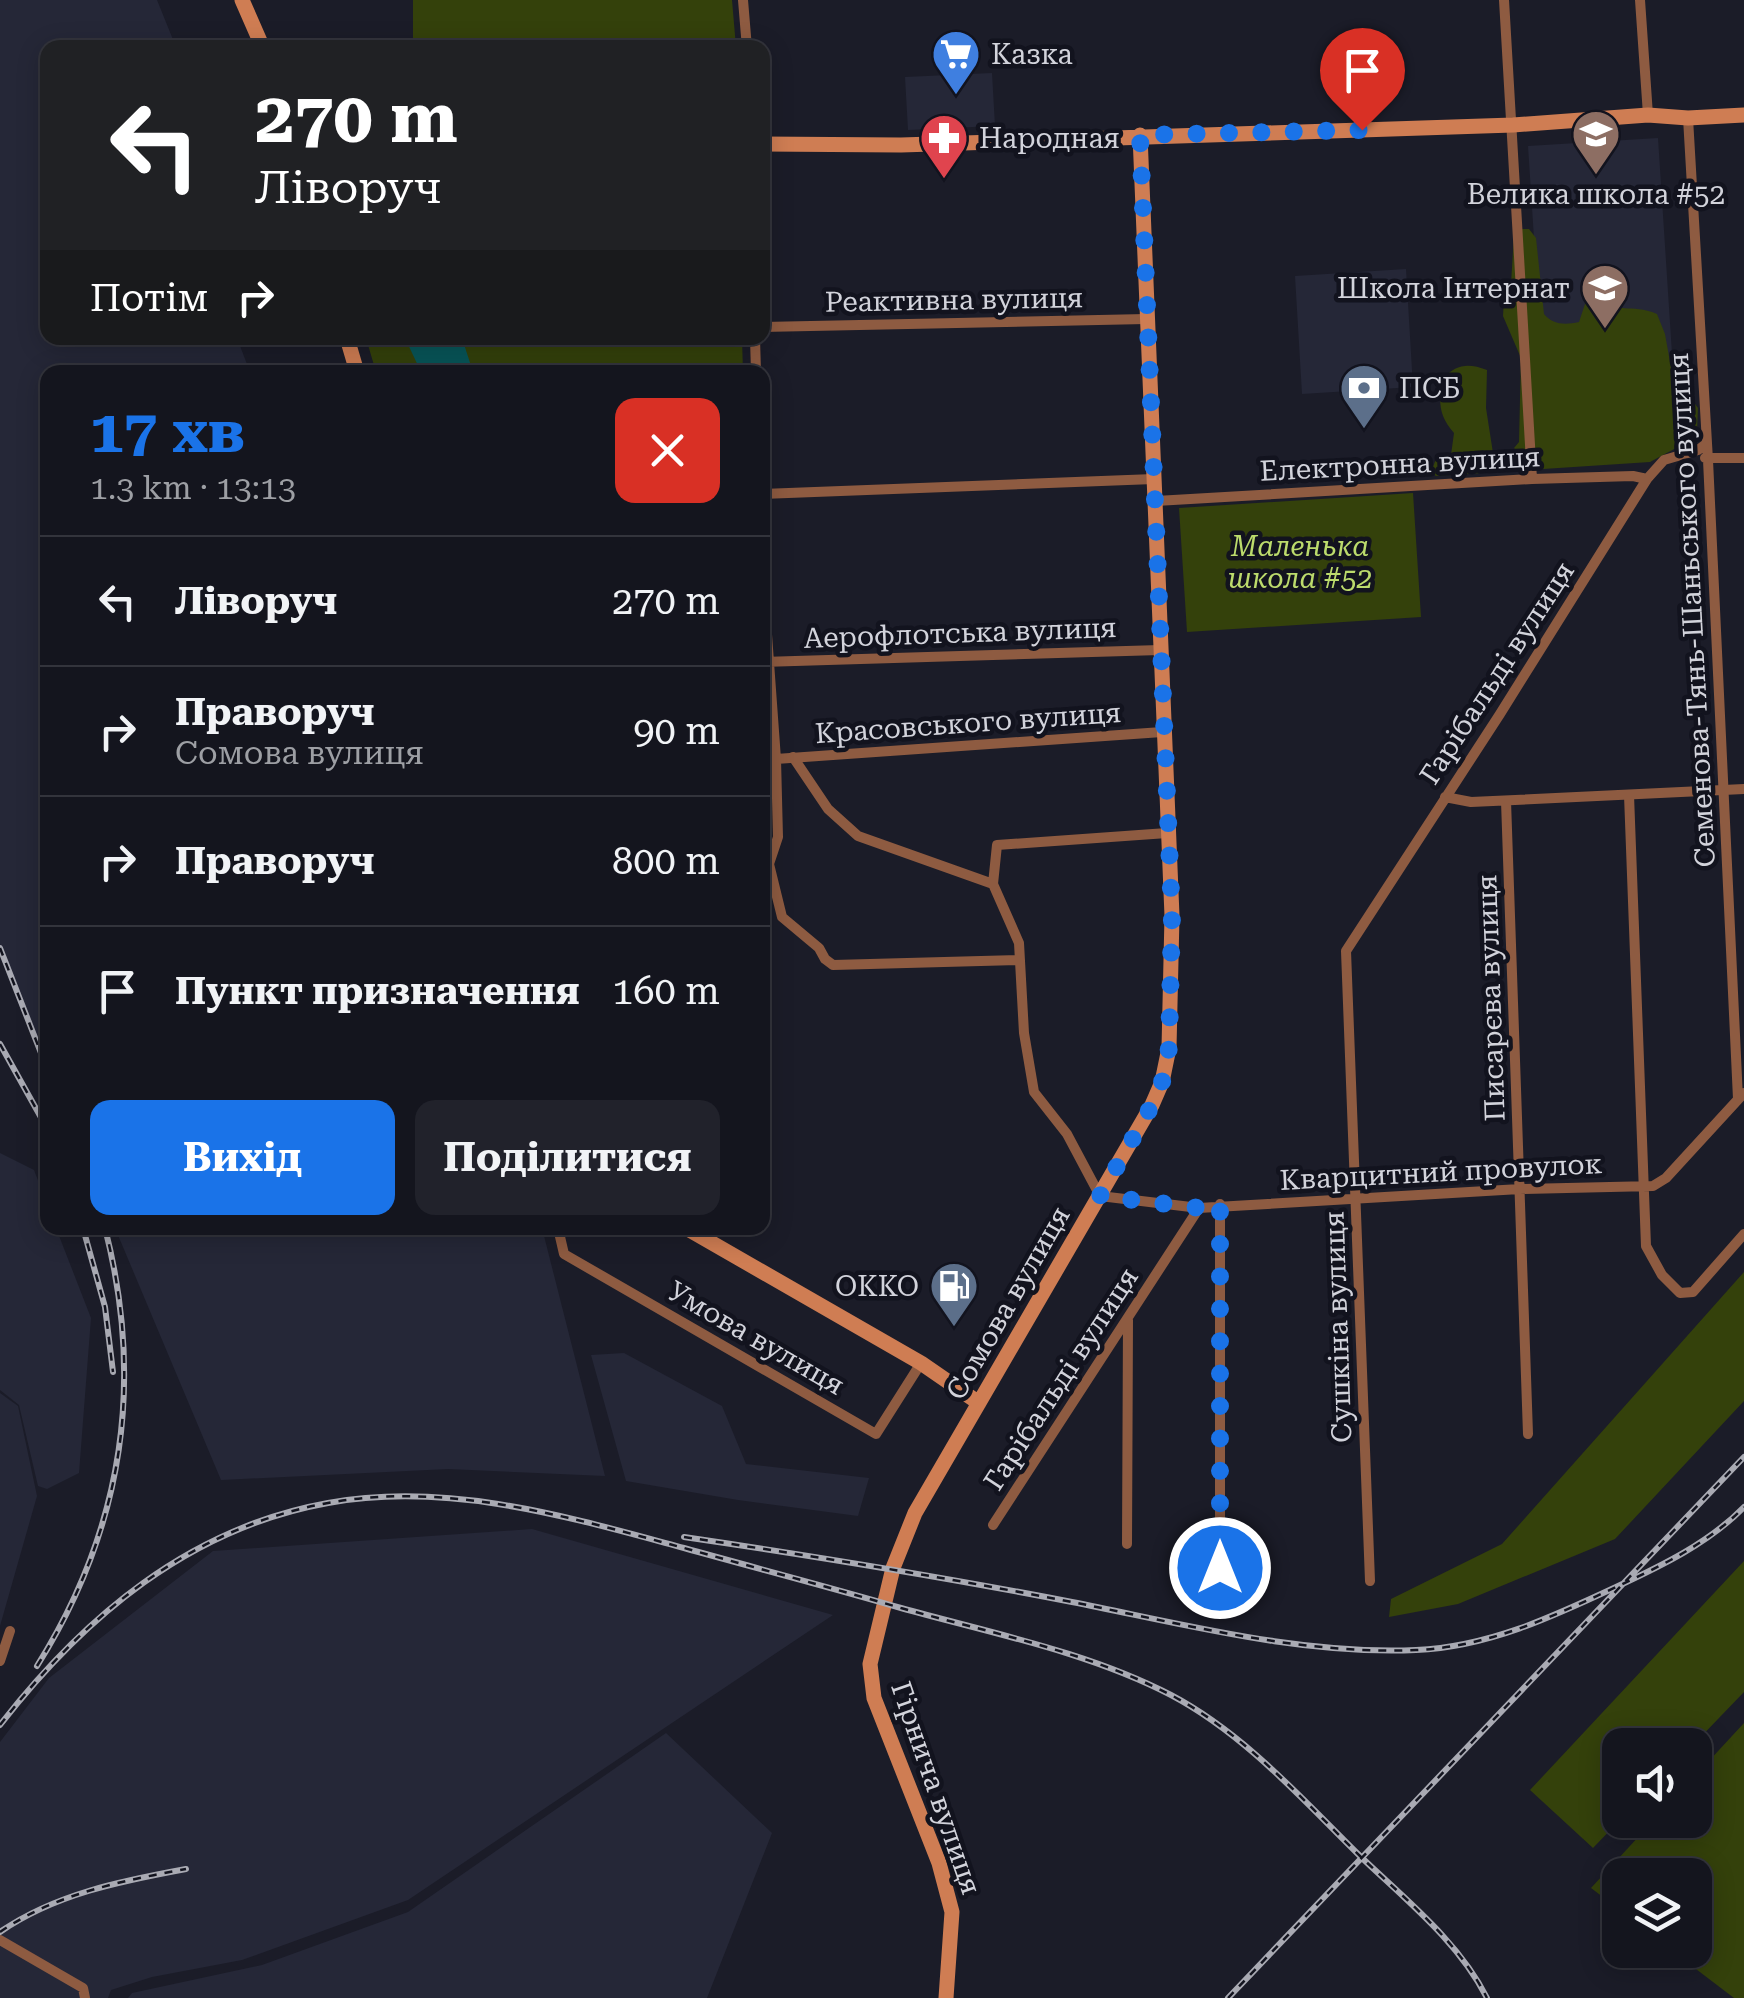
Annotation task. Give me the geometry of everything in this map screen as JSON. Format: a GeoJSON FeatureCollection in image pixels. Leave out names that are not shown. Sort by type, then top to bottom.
{"type":"FeatureCollection","features":[{"type":"Feature","properties":{"kind":"main road"},"geometry":{"type":"LineString","coordinates":[[242,0],[260,40]]}},
{"type":"Feature","properties":{"kind":"main road"},"geometry":{"type":"LineString","coordinates":[[770,144],[902,146],[1514,124],[1648,115],[1744,115]]}},
{"type":"Feature","properties":{"kind":"main road","name":"Сомова вулиця"},"geometry":{"type":"LineString","coordinates":[[931,1486],[1152,1105],[1162,1082],[1169,1048],[1172,916],[1140,135]]}},
{"type":"Feature","properties":{"kind":"main road"},"geometry":{"type":"LineString","coordinates":[[698,1235],[921,1363],[979,1403]]}},
{"type":"Feature","properties":{"kind":"main road","name":"Гірнича вулиця"},"geometry":{"type":"LineString","coordinates":[[931,1486],[904,1537],[893,1568],[870,1664],[874,1698],[939,1863],[952,1912],[946,1998]]}},
{"type":"Feature","properties":{"kind":"street"},"geometry":{"type":"LineString","coordinates":[[744,0],[746,40]]}},
{"type":"Feature","properties":{"kind":"street"},"geometry":{"type":"LineString","coordinates":[[1504,0],[1532,479]]}},
{"type":"Feature","properties":{"kind":"street"},"geometry":{"type":"LineString","coordinates":[[1640,0],[1648,115]]}},
{"type":"Feature","properties":{"kind":"street","name":"Семенова-Тянь-Шаньського вулиця"},"geometry":{"type":"LineString","coordinates":[[1688,118],[1741,1096]]}},
{"type":"Feature","properties":{"kind":"street","name":"Реактивна вулиця"},"geometry":{"type":"LineString","coordinates":[[770,327],[1146,318]]}},
{"type":"Feature","properties":{"kind":"street","name":"Гарібальді вулиця"},"geometry":{"type":"LineString","coordinates":[[1346,952],[1647,479],[1664,460],[1706,444]]}},
{"type":"Feature","properties":{"kind":"street"},"geometry":{"type":"LineString","coordinates":[[1691,452],[1708,460],[1744,458]]}},
{"type":"Feature","properties":{"kind":"street"},"geometry":{"type":"LineString","coordinates":[[770,494],[1154,478]]}},
{"type":"Feature","properties":{"kind":"street","name":"Електронна вулиця"},"geometry":{"type":"LineString","coordinates":[[1156,501],[1532,479],[1647,479]]}},
{"type":"Feature","properties":{"kind":"street","name":"Аерофлотська вулиця"},"geometry":{"type":"LineString","coordinates":[[770,662],[1160,650]]}},
{"type":"Feature","properties":{"kind":"street"},"geometry":{"type":"LineString","coordinates":[[770,701],[778,840],[770,861]]}},
{"type":"Feature","properties":{"kind":"street","name":"Красовського вулиця"},"geometry":{"type":"LineString","coordinates":[[776,759],[1162,732]]}},
{"type":"Feature","properties":{"kind":"street"},"geometry":{"type":"LineString","coordinates":[[794,758],[828,808],[858,836],[993,884]]}},
{"type":"Feature","properties":{"kind":"street"},"geometry":{"type":"LineString","coordinates":[[1444,798],[1471,802],[1744,790]]}},
{"type":"Feature","properties":{"kind":"street"},"geometry":{"type":"LineString","coordinates":[[1629,795],[1646,1246],[1662,1275],[1680,1293],[1692,1292],[1744,1234]]}},
{"type":"Feature","properties":{"kind":"street","name":"Писарєва вулиця"},"geometry":{"type":"LineString","coordinates":[[1506,801],[1528,1434]]}},
{"type":"Feature","properties":{"kind":"street"},"geometry":{"type":"LineString","coordinates":[[1100,1196],[1067,1134],[1034,1092],[1024,1033],[1019,943],[993,884],[997,845],[1167,833]]}},
{"type":"Feature","properties":{"kind":"street"},"geometry":{"type":"LineString","coordinates":[[770,868],[782,916],[820,948],[828,963],[1020,960]]}},
{"type":"Feature","properties":{"kind":"street","name":"Сушкіна вулиця"},"geometry":{"type":"LineString","coordinates":[[1346,952],[1370,1581]]}},
{"type":"Feature","properties":{"kind":"street","name":"Кварцитний провулок"},"geometry":{"type":"LineString","coordinates":[[1100,1196],[1200,1208],[1661,1183],[1741,1096]]}},
{"type":"Feature","properties":{"kind":"street"},"geometry":{"type":"LineString","coordinates":[[1220,1204],[1220,1568]]}},
{"type":"Feature","properties":{"kind":"street","name":"Гарібальді вулиця"},"geometry":{"type":"LineString","coordinates":[[993,1524],[1200,1208]]}},
{"type":"Feature","properties":{"kind":"street","name":"Умова вулиця"},"geometry":{"type":"LineString","coordinates":[[560,1235],[564,1254],[876,1434],[921,1363]]}},
{"type":"Feature","properties":{"kind":"street"},"geometry":{"type":"LineString","coordinates":[[1128,1319],[1128,1544]]}},
{"type":"Feature","properties":{"kind":"street"},"geometry":{"type":"LineString","coordinates":[[0,1661],[10,1630]]}},
{"type":"Feature","properties":{"kind":"street"},"geometry":{"type":"LineString","coordinates":[[0,1940],[83,1988],[85,1998]]}},
{"type":"Feature","properties":{"kind":"shaded area"},"geometry":{"type":"Polygon","coordinates":[[[0,0],[157,0],[173,40],[40,40],[40,345],[240,345],[247,365],[40,365],[40,1049],[0,949],[0,0]]]}},
{"type":"Feature","properties":{"kind":"shaded area"},"geometry":{"type":"Polygon","coordinates":[[[992,73],[995,126],[908,130],[905,77],[992,73]]]}},
{"type":"Feature","properties":{"kind":"shaded area","name":"Школа Інтернат"},"geometry":{"type":"Polygon","coordinates":[[[1658,138],[1678,446],[1548,454],[1528,146],[1658,138]]]}},
{"type":"Feature","properties":{"kind":"shaded area"},"geometry":{"type":"Polygon","coordinates":[[[1406,269],[1413,387],[1302,394],[1295,276],[1406,269]]]}},
{"type":"Feature","properties":{"kind":"shaded area"},"geometry":{"type":"Polygon","coordinates":[[[408,345],[464,345],[471,365],[418,365],[408,345]]]}},
{"type":"Feature","properties":{"kind":"shaded area"},"geometry":{"type":"Polygon","coordinates":[[[0,1153],[34,1170],[40,1186],[40,1235],[59,1235],[91,1318],[79,1473],[47,1489],[38,1486],[19,1405],[0,1390],[0,1153]]]}},
{"type":"Feature","properties":{"kind":"shaded area"},"geometry":{"type":"Polygon","coordinates":[[[118,1235],[544,1235],[605,1476],[448,1469],[221,1480],[118,1235]]]}},
{"type":"Feature","properties":{"kind":"shaded area"},"geometry":{"type":"Polygon","coordinates":[[[624,1353],[722,1406],[746,1464],[869,1478],[858,1516],[626,1481],[591,1355],[624,1353]]]}},
{"type":"Feature","properties":{"kind":"shaded area"},"geometry":{"type":"Polygon","coordinates":[[[0,1393],[18,1406],[37,1496],[0,1626],[0,1393]]]}},
{"type":"Feature","properties":{"kind":"shaded area"},"geometry":{"type":"Polygon","coordinates":[[[532,1529],[833,1615],[408,1900],[242,1960],[152,1977],[111,1990],[108,1998],[0,1998],[0,1742],[49,1678],[213,1551],[532,1529]]]}},
{"type":"Feature","properties":{"kind":"shaded area"},"geometry":{"type":"Polygon","coordinates":[[[666,1733],[772,1833],[707,1998],[128,1998],[132,1993],[262,1965],[408,1912],[666,1733]]]}},
{"type":"Feature","properties":{"kind":"green space"},"geometry":{"type":"Polygon","coordinates":[[[413,0],[732,0],[735,40],[413,40],[413,0]]]}},
{"type":"Feature","properties":{"kind":"green space"},"geometry":{"type":"Polygon","coordinates":[[[1518,229],[1529,229],[1536,238],[1544,314],[1551,320],[1564,324],[1579,322],[1589,292],[1595,292],[1611,305],[1657,314],[1672,373],[1698,408],[1697,431],[1691,440],[1650,462],[1436,476],[1431,472],[1436,459],[1451,455],[1454,433],[1441,408],[1442,379],[1463,366],[1487,370],[1486,408],[1493,453],[1509,456],[1518,451],[1514,448],[1519,442],[1521,358],[1503,316],[1504,299],[1511,284],[1514,234],[1518,229]]]}},
{"type":"Feature","properties":{"kind":"green space"},"geometry":{"type":"Polygon","coordinates":[[[368,345],[742,345],[743,365],[374,365],[368,345]]]}},
{"type":"Feature","properties":{"kind":"green space","name":"Маленька школа #52"},"geometry":{"type":"Polygon","coordinates":[[[1413,493],[1421,617],[1187,632],[1179,508],[1413,493]]]}},
{"type":"Feature","properties":{"kind":"green space"},"geometry":{"type":"Polygon","coordinates":[[[1744,1272],[1744,1401],[1615,1539],[1458,1604],[1389,1617],[1391,1599],[1502,1544],[1744,1272]]]}},
{"type":"Feature","properties":{"kind":"green space"},"geometry":{"type":"Polygon","coordinates":[[[1744,1561],[1744,1692],[1709,1728],[1602,1728],[1603,1838],[1593,1848],[1530,1790],[1744,1561]]]}},
{"type":"Feature","properties":{"kind":"green space"},"geometry":{"type":"Polygon","coordinates":[[[1744,1723],[1744,1998],[1734,1998],[1695,1968],[1712,1968],[1712,1858],[1619,1858],[1637,1838],[1712,1838],[1712,1758],[1744,1723]]]}},
{"type":"Feature","properties":{"kind":"green space"},"geometry":{"type":"Polygon","coordinates":[[[1602,1876],[1602,1896],[1591,1888],[1602,1876]]]}},
{"type":"Feature","properties":{"kind":"railway"},"geometry":{"type":"LineString","coordinates":[[0,948],[40,1050]]}},
{"type":"Feature","properties":{"kind":"railway"},"geometry":{"type":"LineString","coordinates":[[0,1044],[40,1116]]}},
{"type":"Feature","properties":{"kind":"railway"},"geometry":{"type":"LineString","coordinates":[[85,1235],[105,1307],[113,1372]]}},
{"type":"Feature","properties":{"kind":"railway"},"geometry":{"type":"LineString","coordinates":[[37,1666],[90,1562],[118,1454],[124,1399],[123,1343],[106,1235]]}},
{"type":"Feature","properties":{"kind":"railway"},"geometry":{"type":"LineString","coordinates":[[1228,1998],[1744,1457]]}},
{"type":"Feature","properties":{"kind":"railway"},"geometry":{"type":"LineString","coordinates":[[0,1725],[67,1648],[143,1583],[230,1533],[277,1515],[328,1503],[418,1496],[463,1499],[552,1514],[1039,1645],[1106,1667],[1171,1695],[1224,1729],[1295,1791],[1447,1940],[1487,1998]]}},
{"type":"Feature","properties":{"kind":"railway"},"geometry":{"type":"LineString","coordinates":[[684,1537],[975,1584],[1286,1643],[1416,1650],[1494,1637],[1568,1609],[1684,1553],[1744,1507]]}},
{"type":"Feature","properties":{"kind":"railway"},"geometry":{"type":"LineString","coordinates":[[0,1932],[66,1899],[113,1884],[186,1869]]}},
{"type":"Feature","properties":{"kind":"place","name":"Казка"},"geometry":{"type":"Point","coordinates":[956,96]}},
{"type":"Feature","properties":{"kind":"place","name":"Велика школа #52"},"geometry":{"type":"Point","coordinates":[1596,176]}},
{"type":"Feature","properties":{"kind":"place","name":"Народная"},"geometry":{"type":"Point","coordinates":[944,180]}},
{"type":"Feature","properties":{"kind":"place","name":"Школа Інтернат"},"geometry":{"type":"Point","coordinates":[1605,330]}},
{"type":"Feature","properties":{"kind":"place","name":"ПСБ"},"geometry":{"type":"Point","coordinates":[1364,430]}},
{"type":"Feature","properties":{"kind":"place","name":"ОККО"},"geometry":{"type":"Point","coordinates":[954,1328]}},
{"type":"Feature","properties":{"kind":"route"},"geometry":{"type":"LineString","coordinates":[[1220,1568],[1220,1204],[1200,1208],[1100,1196],[1152,1105],[1162,1082],[1169,1048],[1172,916],[1140,135],[1362,130]]}}]}
